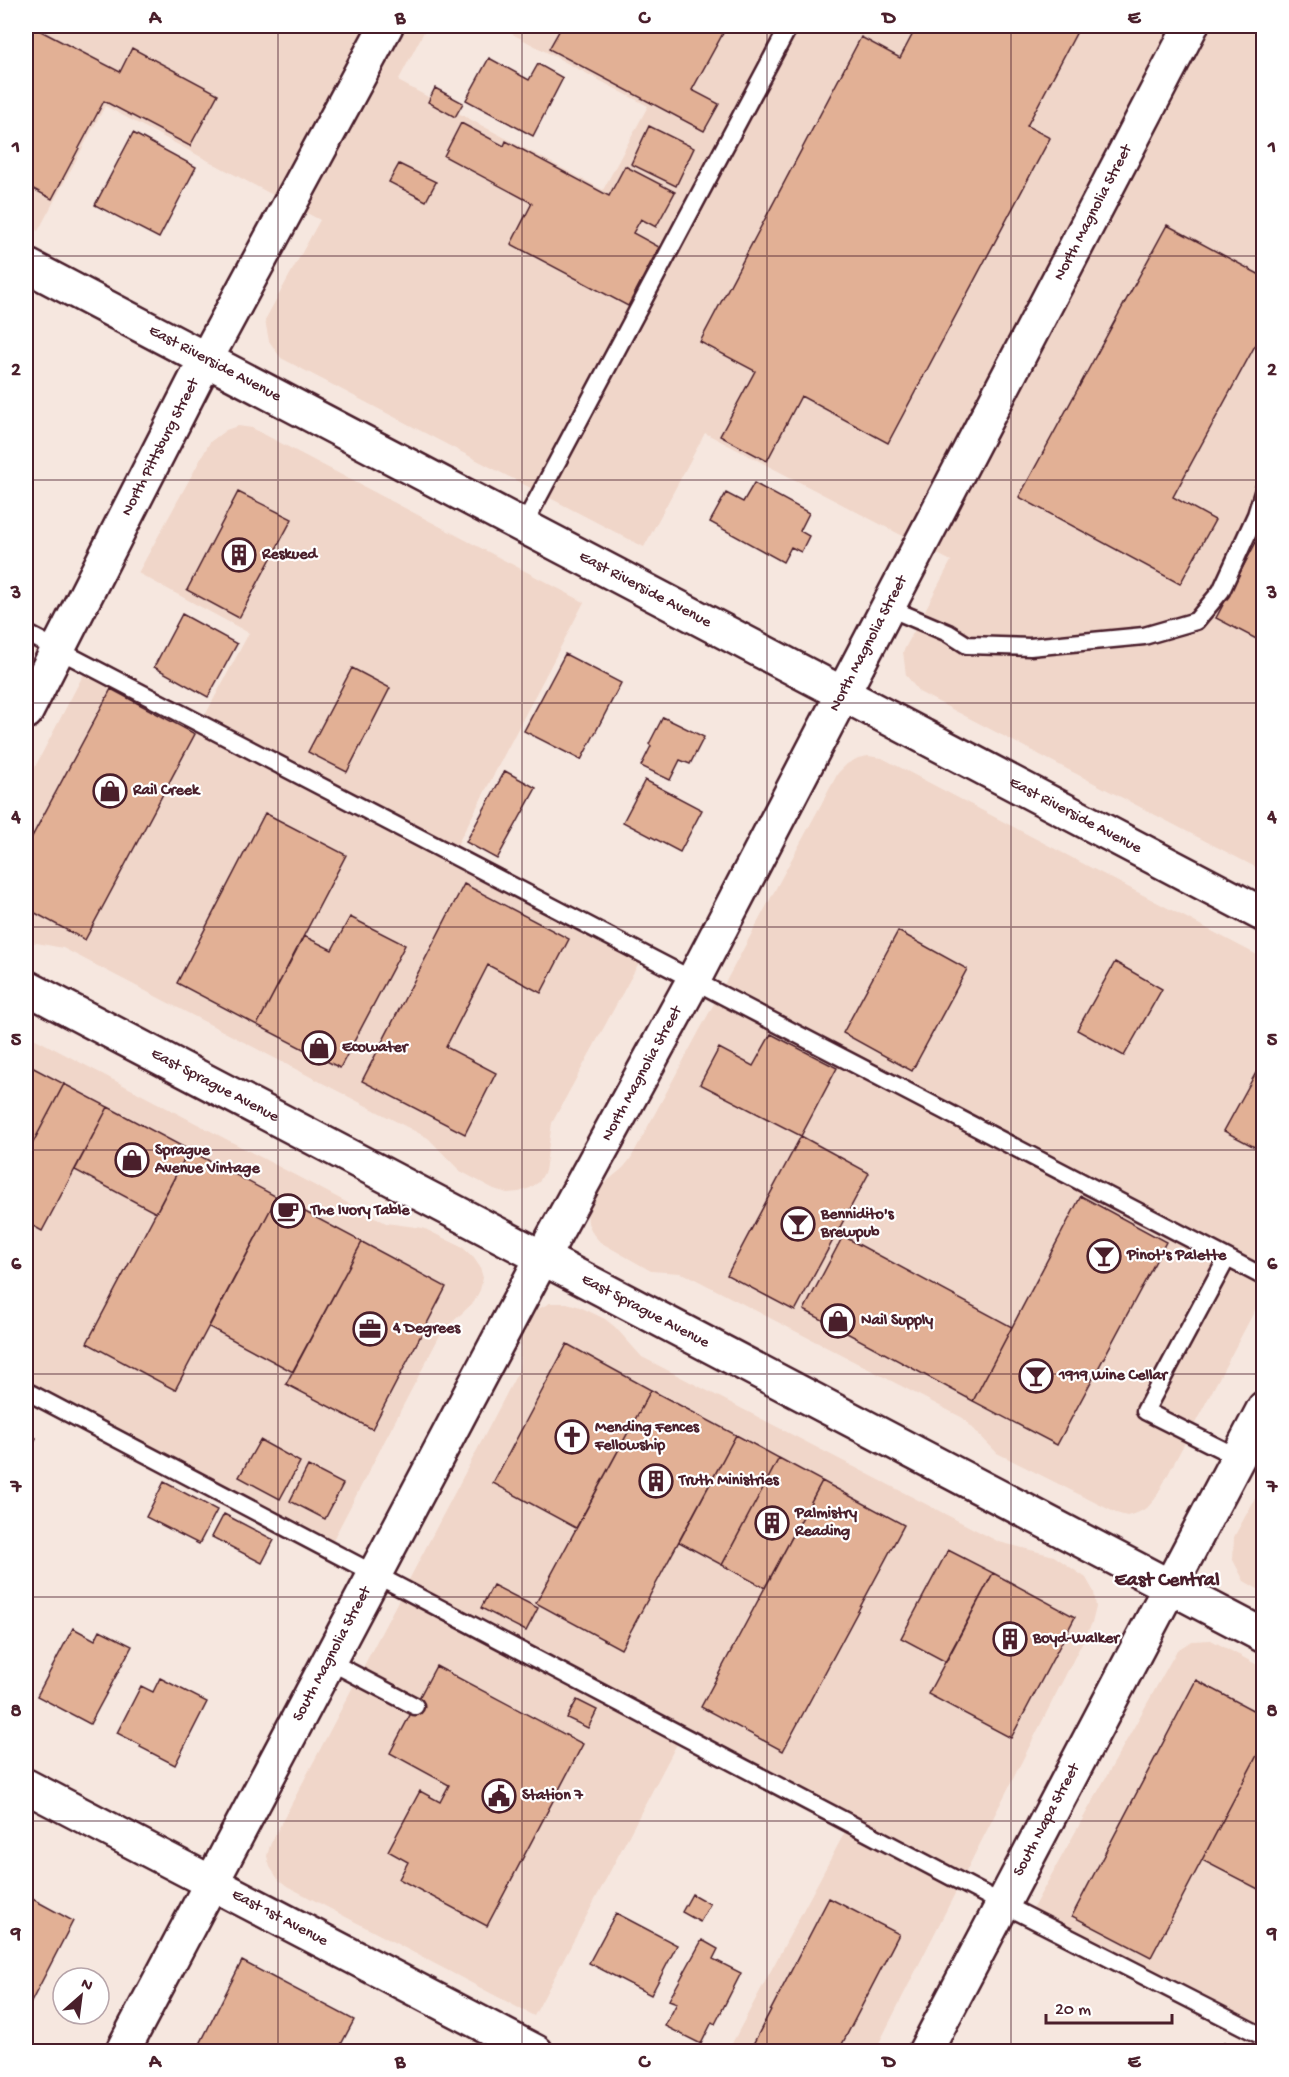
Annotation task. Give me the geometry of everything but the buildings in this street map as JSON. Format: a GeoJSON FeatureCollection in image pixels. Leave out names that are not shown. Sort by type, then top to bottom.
{"type":"FeatureCollection","features":[{"type":"Feature","properties":{"kind":"street","name":"North Pittsburg Street"},"geometry":{"type":"LineString","coordinates":[[26,712],[206,359],[386,26]]}},
{"type":"Feature","properties":{"kind":"street","name":"North Magnolia Street"},"geometry":{"type":"LineString","coordinates":[[542,1258],[693,981],[1191,26]]}},
{"type":"Feature","properties":{"kind":"street","name":"East Riverside Avenue"},"geometry":{"type":"LineString","coordinates":[[26,265],[1263,915]]}},
{"type":"Feature","properties":{"kind":"street","name":"East Sprague Avenue"},"geometry":{"type":"LineString","coordinates":[[26,987],[1263,1636]]}},
{"type":"Feature","properties":{"kind":"street","name":"South Magnolia Street"},"geometry":{"type":"LineString","coordinates":[[122,2052],[542,1258]]}},
{"type":"Feature","properties":{"kind":"street","name":"South Napa Street"},"geometry":{"type":"LineString","coordinates":[[925,2052],[1263,1408]]}},
{"type":"Feature","properties":{"kind":"street","name":"East 1st Avenue"},"geometry":{"type":"LineString","coordinates":[[26,1785],[536,2052]]}},
{"type":"Feature","properties":{"kind":"lane"},"geometry":{"type":"LineString","coordinates":[[522,526],[789,26]]}},
{"type":"Feature","properties":{"kind":"lane"},"geometry":{"type":"LineString","coordinates":[[887,607],[948,633],[967,645],[1030,647],[1144,636],[1196,621],[1221,591],[1256,515],[1263,489]]}},
{"type":"Feature","properties":{"kind":"lane"},"geometry":{"type":"LineString","coordinates":[[26,633],[1263,1277]]}},
{"type":"Feature","properties":{"kind":"lane"},"geometry":{"type":"LineString","coordinates":[[1227,1258],[1145,1411],[1237,1457]]}},
{"type":"Feature","properties":{"kind":"lane"},"geometry":{"type":"LineString","coordinates":[[26,1391],[1002,1904],[1263,2037]]}},
{"type":"Feature","properties":{"kind":"lane"},"geometry":{"type":"LineString","coordinates":[[329,1661],[415,1706]]}},
{"type":"Feature","properties":{"kind":"shaded area"},"geometry":{"type":"Polygon","coordinates":[[[26,26],[427,26],[398,81],[603,190],[648,106],[497,26],[1263,26],[1263,871],[919,692],[906,675],[903,652],[951,561],[705,433],[644,547],[281,358],[269,341],[265,320],[320,220],[105,106],[38,231],[26,224],[26,26]]]}},
{"type":"Feature","properties":{"kind":"shaded area"},"geometry":{"type":"Polygon","coordinates":[[[238,426],[252,428],[584,602],[455,849],[647,948],[552,1123],[545,1171],[539,1182],[530,1188],[507,1193],[494,1189],[460,1171],[428,1138],[63,948],[26,941],[26,784],[90,662],[202,721],[249,633],[138,573],[210,442],[226,430],[238,426]]]}},
{"type":"Feature","properties":{"kind":"shaded area"},"geometry":{"type":"Polygon","coordinates":[[[868,756],[882,758],[1263,958],[1263,1295],[1155,1499],[1147,1508],[1137,1513],[1127,1516],[1116,1513],[997,1453],[963,1418],[689,1276],[680,1273],[651,1271],[600,1242],[588,1223],[589,1203],[598,1189],[631,1158],[838,773],[847,764],[868,756]]]}},
{"type":"Feature","properties":{"kind":"shaded area"},"geometry":{"type":"Polygon","coordinates":[[[26,1034],[386,1223],[423,1228],[462,1247],[480,1267],[483,1278],[474,1302],[439,1337],[325,1555],[26,1398],[26,1034]]]}},
{"type":"Feature","properties":{"kind":"shaded area"},"geometry":{"type":"Polygon","coordinates":[[[550,1303],[567,1303],[605,1319],[642,1357],[999,1542],[1054,1556],[1086,1578],[1094,1592],[1096,1607],[1092,1623],[875,2051],[728,2051],[846,1830],[678,1742],[534,2016],[287,1886],[278,1879],[270,1867],[267,1856],[270,1845],[519,1370],[521,1336],[527,1319],[536,1310],[550,1303]]]}},
{"type":"Feature","properties":{"kind":"shaded area"},"geometry":{"type":"Polygon","coordinates":[[[1263,1484],[1263,1592],[1244,1581],[1233,1560],[1234,1537],[1263,1484]]]}},
{"type":"Feature","properties":{"kind":"shaded area"},"geometry":{"type":"Polygon","coordinates":[[[1211,1640],[1263,1668],[1263,2047],[1024,1924],[1177,1650],[1192,1641],[1211,1640]]]}},
{"type":"Feature","properties":{"kind":"place","name":"Reskued"},"geometry":{"type":"Point","coordinates":[239,555]}},
{"type":"Feature","properties":{"kind":"place","name":"Rail Creek"},"geometry":{"type":"Point","coordinates":[110,791]}},
{"type":"Feature","properties":{"kind":"place","name":"Ecowater"},"geometry":{"type":"Point","coordinates":[319,1048]}},
{"type":"Feature","properties":{"kind":"place","name":"Sprague Avenue Vintage"},"geometry":{"type":"Point","coordinates":[132,1160]}},
{"type":"Feature","properties":{"kind":"place","name":"The Ivory Table"},"geometry":{"type":"Point","coordinates":[288,1211]}},
{"type":"Feature","properties":{"kind":"place","name":"Bennidito's Brewpub"},"geometry":{"type":"Point","coordinates":[798,1224]}},
{"type":"Feature","properties":{"kind":"place","name":"Pinot's Palette"},"geometry":{"type":"Point","coordinates":[1104,1256]}},
{"type":"Feature","properties":{"kind":"place","name":"Nail Supply"},"geometry":{"type":"Point","coordinates":[838,1321]}},
{"type":"Feature","properties":{"kind":"place","name":"4 Degrees"},"geometry":{"type":"Point","coordinates":[370,1329]}},
{"type":"Feature","properties":{"kind":"place","name":"1919 Wine Cellar"},"geometry":{"type":"Point","coordinates":[1036,1376]}},
{"type":"Feature","properties":{"kind":"place","name":"Mending Fences Fellowship"},"geometry":{"type":"Point","coordinates":[572,1437]}},
{"type":"Feature","properties":{"kind":"place","name":"Truth Ministries"},"geometry":{"type":"Point","coordinates":[656,1481]}},
{"type":"Feature","properties":{"kind":"place","name":"Palmistry Reading"},"geometry":{"type":"Point","coordinates":[772,1523]}},
{"type":"Feature","properties":{"kind":"place","name":"Boyd-Walker"},"geometry":{"type":"Point","coordinates":[1010,1639]}},
{"type":"Feature","properties":{"kind":"place","name":"Station 7"},"geometry":{"type":"Point","coordinates":[499,1796]}},
{"type":"Feature","properties":{"kind":"district","name":"East Central"},"geometry":{"type":"Point","coordinates":[1167,1581]}}]}
